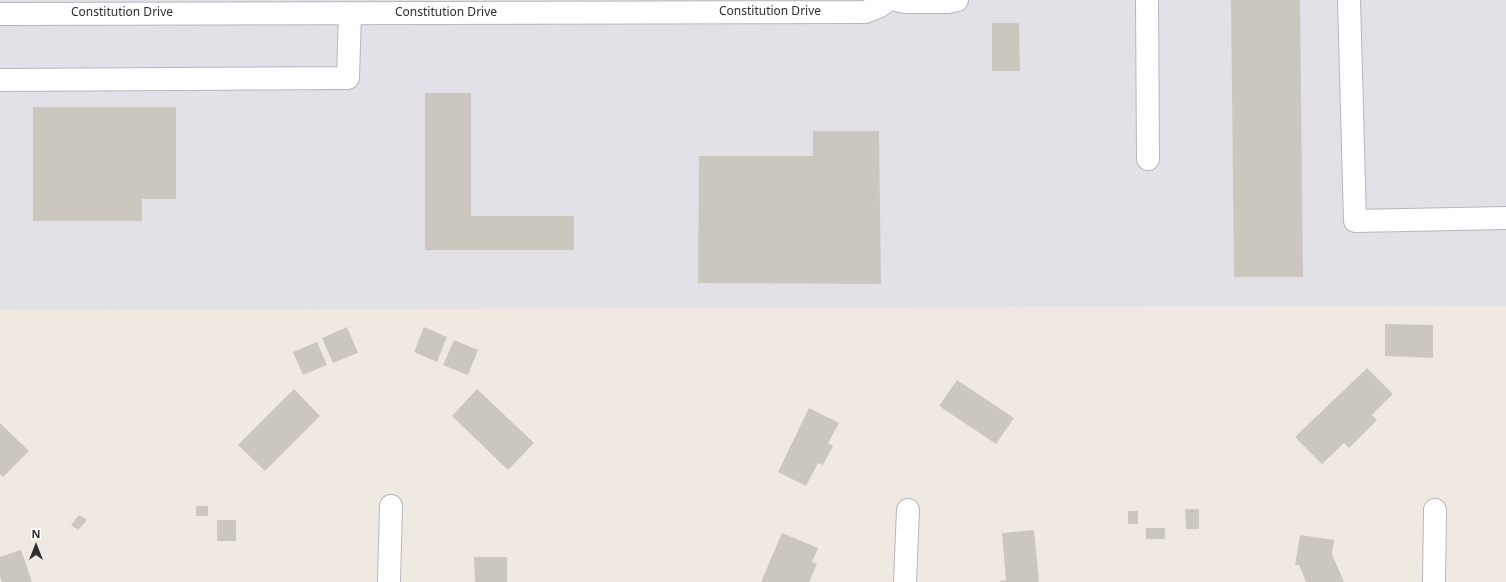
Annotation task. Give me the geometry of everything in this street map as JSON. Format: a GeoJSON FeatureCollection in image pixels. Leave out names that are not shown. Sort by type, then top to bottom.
{"type":"FeatureCollection","features":[{"type":"Feature","properties":{"kind":"street","name":"Constitution Drive"},"geometry":{"type":"LineString","coordinates":[[0,14],[117,7],[264,6],[350,13],[523,6],[720,6],[865,12],[880,6],[888,0]]}},
{"type":"Feature","properties":{"kind":"street"},"geometry":{"type":"LineString","coordinates":[[896,0],[905,2],[948,2],[957,0]]}},
{"type":"Feature","properties":{"kind":"street"},"geometry":{"type":"LineString","coordinates":[[1147,0],[1148,159]]}},
{"type":"Feature","properties":{"kind":"street"},"geometry":{"type":"LineString","coordinates":[[1349,0],[1355,221],[1506,218]]}},
{"type":"Feature","properties":{"kind":"street"},"geometry":{"type":"LineString","coordinates":[[0,80],[348,78],[350,13]]}},
{"type":"Feature","properties":{"kind":"street"},"geometry":{"type":"LineString","coordinates":[[389,582],[391,506]]}},
{"type":"Feature","properties":{"kind":"street"},"geometry":{"type":"LineString","coordinates":[[905,582],[908,510]]}},
{"type":"Feature","properties":{"kind":"street"},"geometry":{"type":"LineString","coordinates":[[1434,582],[1435,510]]}},
{"type":"Feature","properties":{"kind":"shaded area"},"geometry":{"type":"Polygon","coordinates":[[[0,0],[1506,0],[1506,306],[0,310],[0,0]]]}},
{"type":"Feature","properties":{"kind":"building"},"geometry":{"type":"Polygon","coordinates":[[[1231,0],[1300,0],[1303,277],[1234,277],[1231,0]]]}},
{"type":"Feature","properties":{"kind":"building"},"geometry":{"type":"Polygon","coordinates":[[[992,23],[1019,23],[1020,71],[992,71],[992,23]]]}},
{"type":"Feature","properties":{"kind":"building"},"geometry":{"type":"Polygon","coordinates":[[[425,93],[471,93],[471,216],[574,216],[574,250],[425,250],[425,93]]]}},
{"type":"Feature","properties":{"kind":"building"},"geometry":{"type":"Polygon","coordinates":[[[33,107],[176,107],[176,199],[142,199],[142,221],[33,221],[33,107]]]}},
{"type":"Feature","properties":{"kind":"building"},"geometry":{"type":"Polygon","coordinates":[[[813,131],[879,131],[881,284],[698,283],[699,156],[813,156],[813,131]]]}},
{"type":"Feature","properties":{"kind":"building"},"geometry":{"type":"Polygon","coordinates":[[[1385,324],[1433,325],[1433,358],[1385,356],[1385,324]]]}},
{"type":"Feature","properties":{"kind":"building"},"geometry":{"type":"Polygon","coordinates":[[[347,327],[358,353],[333,363],[322,338],[347,327]]]}},
{"type":"Feature","properties":{"kind":"building"},"geometry":{"type":"Polygon","coordinates":[[[424,327],[447,337],[437,362],[414,352],[424,327]]]}},
{"type":"Feature","properties":{"kind":"building"},"geometry":{"type":"Polygon","coordinates":[[[454,340],[478,350],[468,375],[443,365],[454,340]]]}},
{"type":"Feature","properties":{"kind":"building"},"geometry":{"type":"Polygon","coordinates":[[[317,342],[327,365],[303,375],[293,352],[317,342]]]}},
{"type":"Feature","properties":{"kind":"building"},"geometry":{"type":"Polygon","coordinates":[[[1367,368],[1393,394],[1372,415],[1377,420],[1349,448],[1344,443],[1322,464],[1295,437],[1367,368]]]}},
{"type":"Feature","properties":{"kind":"building"},"geometry":{"type":"Polygon","coordinates":[[[957,380],[1014,418],[996,444],[939,406],[957,380]]]}},
{"type":"Feature","properties":{"kind":"building"},"geometry":{"type":"Polygon","coordinates":[[[294,389],[320,416],[265,471],[238,445],[294,389]]]}},
{"type":"Feature","properties":{"kind":"building"},"geometry":{"type":"Polygon","coordinates":[[[477,389],[534,443],[508,470],[452,416],[477,389]]]}},
{"type":"Feature","properties":{"kind":"building"},"geometry":{"type":"Polygon","coordinates":[[[809,408],[839,423],[828,443],[833,446],[823,465],[818,463],[806,486],[778,472],[809,408]]]}},
{"type":"Feature","properties":{"kind":"building"},"geometry":{"type":"Polygon","coordinates":[[[0,423],[29,451],[3,477],[0,474],[0,423]]]}},
{"type":"Feature","properties":{"kind":"building"},"geometry":{"type":"Polygon","coordinates":[[[196,506],[208,506],[208,516],[196,516],[196,506]]]}},
{"type":"Feature","properties":{"kind":"building"},"geometry":{"type":"Polygon","coordinates":[[[1185,509],[1199,509],[1199,529],[1186,529],[1185,509]]]}},
{"type":"Feature","properties":{"kind":"building"},"geometry":{"type":"Polygon","coordinates":[[[1128,511],[1138,511],[1138,524],[1128,524],[1128,511]]]}},
{"type":"Feature","properties":{"kind":"building"},"geometry":{"type":"Polygon","coordinates":[[[79,515],[87,520],[78,530],[71,525],[79,515]]]}},
{"type":"Feature","properties":{"kind":"building"},"geometry":{"type":"Polygon","coordinates":[[[217,520],[236,520],[236,541],[217,541],[217,520]]]}},
{"type":"Feature","properties":{"kind":"building"},"geometry":{"type":"Polygon","coordinates":[[[1146,528],[1165,528],[1165,539],[1146,539],[1146,528]]]}},
{"type":"Feature","properties":{"kind":"building"},"geometry":{"type":"Polygon","coordinates":[[[1034,530],[1039,582],[1000,582],[1006,580],[1002,533],[1034,530]]]}},
{"type":"Feature","properties":{"kind":"building"},"geometry":{"type":"Polygon","coordinates":[[[782,533],[818,548],[812,562],[817,564],[809,582],[761,582],[782,533]]]}},
{"type":"Feature","properties":{"kind":"building"},"geometry":{"type":"Polygon","coordinates":[[[1300,535],[1334,540],[1332,554],[1344,582],[1306,582],[1299,565],[1295,565],[1300,535]]]}},
{"type":"Feature","properties":{"kind":"building"},"geometry":{"type":"Polygon","coordinates":[[[21,550],[32,582],[2,582],[0,577],[0,557],[21,550]]]}},
{"type":"Feature","properties":{"kind":"building"},"geometry":{"type":"Polygon","coordinates":[[[474,557],[507,557],[507,582],[475,582],[474,557]]]}}]}
